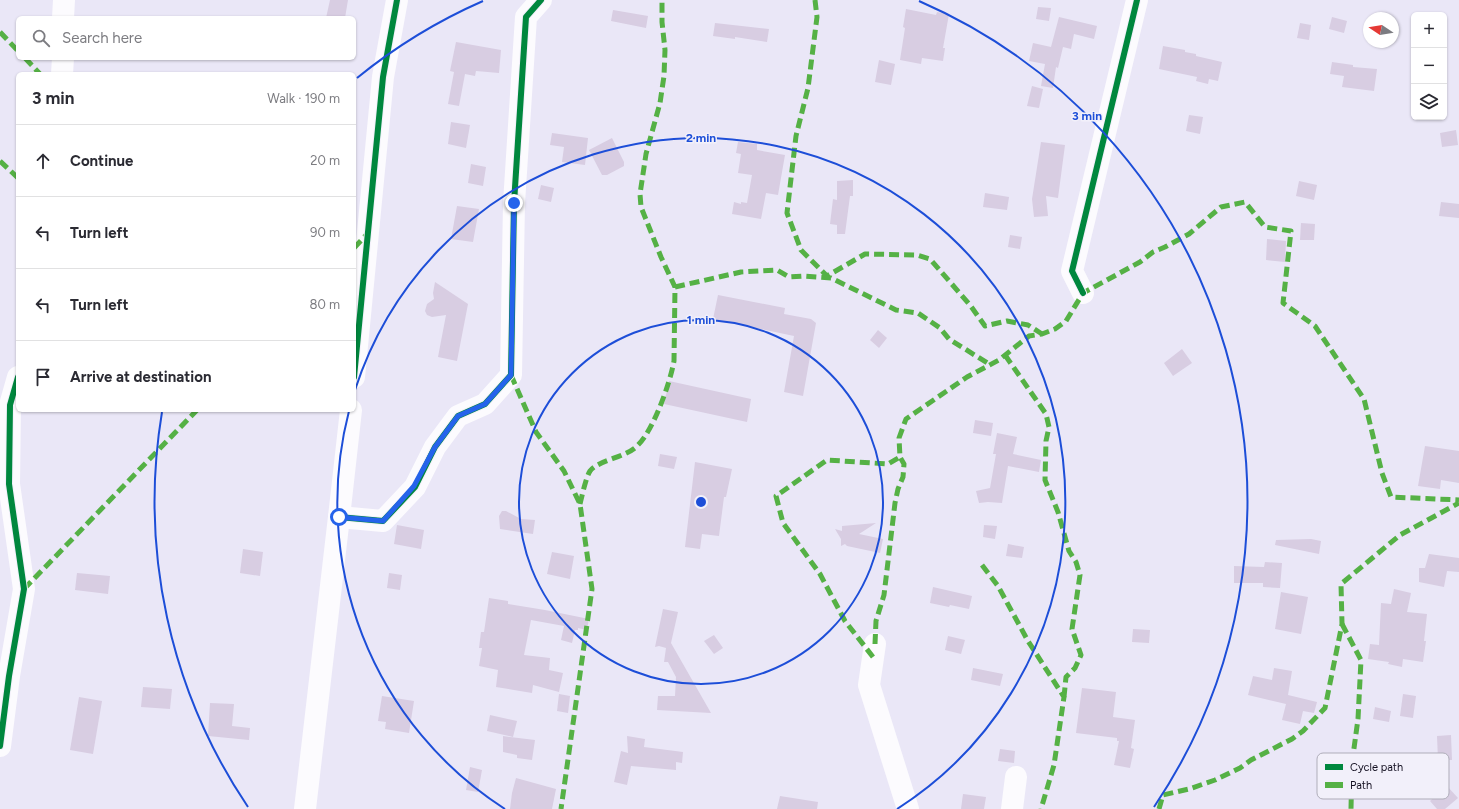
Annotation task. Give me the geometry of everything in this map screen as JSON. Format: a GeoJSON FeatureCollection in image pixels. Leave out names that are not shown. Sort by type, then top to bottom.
{"type":"FeatureCollection","features":[{"type":"Feature","properties":{"kind":"street"},"geometry":{"type":"LineString","coordinates":[[64,0],[64,16]]}},
{"type":"Feature","properties":{"kind":"street"},"geometry":{"type":"LineString","coordinates":[[356,356],[383,77],[397,0]]}},
{"type":"Feature","properties":{"kind":"street"},"geometry":{"type":"LineString","coordinates":[[339,517],[383,521],[414,486],[435,447],[458,416],[485,404],[511,375],[514,203],[526,17],[541,0]]}},
{"type":"Feature","properties":{"kind":"street"},"geometry":{"type":"LineString","coordinates":[[1083,293],[1072,271],[1138,0]]}},
{"type":"Feature","properties":{"kind":"street"},"geometry":{"type":"LineString","coordinates":[[62,72],[63,60]]}},
{"type":"Feature","properties":{"kind":"street"},"geometry":{"type":"LineString","coordinates":[[0,746],[9,676],[24,589],[9,484],[10,406],[16,384]]}},
{"type":"Feature","properties":{"kind":"street"},"geometry":{"type":"LineString","coordinates":[[304,809],[339,517],[350,412]]}},
{"type":"Feature","properties":{"kind":"street"},"geometry":{"type":"LineString","coordinates":[[875,644],[869,685],[908,809]]}},
{"type":"Feature","properties":{"kind":"street"},"geometry":{"type":"LineString","coordinates":[[1012,809],[1016,777]]}},
{"type":"Feature","properties":{"kind":"building"},"geometry":{"type":"Polygon","coordinates":[[[330,0],[348,0],[345,16],[326,16],[330,0]]]}},
{"type":"Feature","properties":{"kind":"building"},"geometry":{"type":"Polygon","coordinates":[[[1038,7],[1051,8],[1049,21],[1036,19],[1038,7]]]}},
{"type":"Feature","properties":{"kind":"building"},"geometry":{"type":"Polygon","coordinates":[[[906,9],[936,15],[937,12],[949,14],[943,48],[945,48],[943,61],[922,58],[921,64],[900,60],[905,28],[903,27],[906,9]]]}},
{"type":"Feature","properties":{"kind":"building"},"geometry":{"type":"Polygon","coordinates":[[[613,10],[648,16],[646,28],[611,21],[613,10]]]}},
{"type":"Feature","properties":{"kind":"building"},"geometry":{"type":"Polygon","coordinates":[[[1059,17],[1097,26],[1094,39],[1074,34],[1071,49],[1063,47],[1058,68],[1056,67],[1053,88],[1041,86],[1045,64],[1029,61],[1033,43],[1051,47],[1059,17]]]}},
{"type":"Feature","properties":{"kind":"building"},"geometry":{"type":"Polygon","coordinates":[[[1332,17],[1347,21],[1344,33],[1329,29],[1332,17]]]}},
{"type":"Feature","properties":{"kind":"building"},"geometry":{"type":"Polygon","coordinates":[[[715,23],[769,29],[767,42],[735,37],[735,39],[713,36],[715,23]]]}},
{"type":"Feature","properties":{"kind":"building"},"geometry":{"type":"Polygon","coordinates":[[[1300,23],[1311,25],[1309,40],[1297,38],[1300,23]]]}},
{"type":"Feature","properties":{"kind":"building"},"geometry":{"type":"Polygon","coordinates":[[[456,42],[501,50],[499,73],[476,71],[475,76],[465,74],[459,106],[448,104],[454,72],[450,71],[456,42]]]}},
{"type":"Feature","properties":{"kind":"building"},"geometry":{"type":"Polygon","coordinates":[[[1163,46],[1185,50],[1185,52],[1196,54],[1196,56],[1222,62],[1218,81],[1209,79],[1208,84],[1196,81],[1197,77],[1159,69],[1163,46]]]}},
{"type":"Feature","properties":{"kind":"building"},"geometry":{"type":"Polygon","coordinates":[[[879,60],[895,64],[891,85],[875,82],[879,60]]]}},
{"type":"Feature","properties":{"kind":"building"},"geometry":{"type":"Polygon","coordinates":[[[1332,62],[1353,65],[1353,67],[1377,69],[1374,91],[1342,87],[1344,76],[1330,74],[1332,62]]]}},
{"type":"Feature","properties":{"kind":"building"},"geometry":{"type":"Polygon","coordinates":[[[1032,86],[1043,89],[1039,108],[1027,106],[1032,86]]]}},
{"type":"Feature","properties":{"kind":"building"},"geometry":{"type":"Polygon","coordinates":[[[1189,115],[1203,117],[1200,134],[1186,131],[1189,115]]]}},
{"type":"Feature","properties":{"kind":"building"},"geometry":{"type":"Polygon","coordinates":[[[451,122],[470,125],[466,148],[448,144],[451,122]]]}},
{"type":"Feature","properties":{"kind":"building"},"geometry":{"type":"Polygon","coordinates":[[[1456,130],[1458,145],[1442,147],[1440,133],[1456,130]]]}},
{"type":"Feature","properties":{"kind":"building"},"geometry":{"type":"Polygon","coordinates":[[[552,133],[588,138],[585,165],[562,162],[564,147],[550,145],[552,133]]]}},
{"type":"Feature","properties":{"kind":"building"},"geometry":{"type":"Polygon","coordinates":[[[612,138],[624,162],[624,166],[607,175],[602,175],[589,150],[612,138]]]}},
{"type":"Feature","properties":{"kind":"building"},"geometry":{"type":"Polygon","coordinates":[[[738,142],[757,144],[757,150],[785,155],[778,195],[766,193],[761,219],[732,214],[734,202],[741,204],[741,202],[747,203],[752,175],[738,173],[741,154],[736,153],[738,142]]]}},
{"type":"Feature","properties":{"kind":"building"},"geometry":{"type":"Polygon","coordinates":[[[1041,142],[1065,145],[1058,198],[1046,196],[1048,216],[1034,217],[1032,199],[1041,142]]]}},
{"type":"Feature","properties":{"kind":"building"},"geometry":{"type":"Polygon","coordinates":[[[471,164],[486,167],[483,186],[468,183],[471,164]]]}},
{"type":"Feature","properties":{"kind":"building"},"geometry":{"type":"Polygon","coordinates":[[[853,180],[853,196],[850,196],[845,234],[837,234],[837,225],[830,224],[833,199],[837,200],[837,181],[853,180]]]}},
{"type":"Feature","properties":{"kind":"building"},"geometry":{"type":"Polygon","coordinates":[[[1299,181],[1317,185],[1314,200],[1296,196],[1299,181]]]}},
{"type":"Feature","properties":{"kind":"building"},"geometry":{"type":"Polygon","coordinates":[[[541,185],[554,188],[551,202],[538,199],[541,185]]]}},
{"type":"Feature","properties":{"kind":"building"},"geometry":{"type":"Polygon","coordinates":[[[985,193],[1009,197],[1007,210],[983,207],[985,193]]]}},
{"type":"Feature","properties":{"kind":"building"},"geometry":{"type":"Polygon","coordinates":[[[1441,202],[1459,204],[1459,218],[1439,216],[1441,202]]]}},
{"type":"Feature","properties":{"kind":"building"},"geometry":{"type":"Polygon","coordinates":[[[457,206],[479,209],[473,242],[451,239],[457,206]]]}},
{"type":"Feature","properties":{"kind":"building"},"geometry":{"type":"Polygon","coordinates":[[[1301,223],[1315,224],[1314,240],[1300,240],[1301,223]]]}},
{"type":"Feature","properties":{"kind":"building"},"geometry":{"type":"Polygon","coordinates":[[[1010,235],[1022,237],[1020,249],[1008,247],[1010,235]]]}},
{"type":"Feature","properties":{"kind":"building"},"geometry":{"type":"Polygon","coordinates":[[[1267,239],[1286,241],[1285,262],[1266,260],[1267,239]]]}},
{"type":"Feature","properties":{"kind":"building"},"geometry":{"type":"Polygon","coordinates":[[[435,282],[468,304],[457,361],[438,357],[446,315],[432,317],[427,315],[425,311],[427,304],[434,299],[433,293],[435,282]]]}},
{"type":"Feature","properties":{"kind":"building"},"geometry":{"type":"Polygon","coordinates":[[[718,295],[785,308],[784,314],[811,319],[816,323],[803,396],[784,392],[794,336],[713,319],[718,295]]]}},
{"type":"Feature","properties":{"kind":"building"},"geometry":{"type":"Polygon","coordinates":[[[878,330],[887,338],[879,348],[870,340],[878,330]]]}},
{"type":"Feature","properties":{"kind":"building"},"geometry":{"type":"Polygon","coordinates":[[[1182,349],[1192,363],[1173,376],[1164,363],[1182,349]]]}},
{"type":"Feature","properties":{"kind":"building"},"geometry":{"type":"Polygon","coordinates":[[[669,381],[751,399],[747,422],[664,404],[669,381]]]}},
{"type":"Feature","properties":{"kind":"building"},"geometry":{"type":"Polygon","coordinates":[[[975,420],[993,423],[991,436],[973,433],[975,420]]]}},
{"type":"Feature","properties":{"kind":"building"},"geometry":{"type":"Polygon","coordinates":[[[997,433],[1017,437],[1013,454],[1041,460],[1039,472],[1008,466],[1002,503],[979,503],[976,491],[990,488],[996,454],[993,454],[997,433]]]}},
{"type":"Feature","properties":{"kind":"building"},"geometry":{"type":"Polygon","coordinates":[[[1425,446],[1459,451],[1459,483],[1441,480],[1440,489],[1418,486],[1425,446]]]}},
{"type":"Feature","properties":{"kind":"building"},"geometry":{"type":"Polygon","coordinates":[[[660,454],[677,457],[674,469],[658,466],[660,454]]]}},
{"type":"Feature","properties":{"kind":"building"},"geometry":{"type":"Polygon","coordinates":[[[695,462],[732,469],[726,497],[724,497],[719,536],[702,534],[700,549],[685,547],[695,462]]]}},
{"type":"Feature","properties":{"kind":"building"},"geometry":{"type":"Polygon","coordinates":[[[502,511],[506,511],[521,519],[535,520],[533,534],[500,529],[499,516],[502,511]]]}},
{"type":"Feature","properties":{"kind":"building"},"geometry":{"type":"Polygon","coordinates":[[[876,523],[859,534],[883,539],[880,553],[847,546],[845,544],[841,546],[841,539],[835,529],[842,531],[842,526],[876,523]]]}},
{"type":"Feature","properties":{"kind":"building"},"geometry":{"type":"Polygon","coordinates":[[[397,525],[424,530],[421,549],[394,544],[397,525]]]}},
{"type":"Feature","properties":{"kind":"building"},"geometry":{"type":"Polygon","coordinates":[[[984,525],[997,526],[995,539],[983,537],[984,525]]]}},
{"type":"Feature","properties":{"kind":"building"},"geometry":{"type":"Polygon","coordinates":[[[1311,539],[1321,541],[1319,554],[1275,545],[1276,540],[1311,539]]]}},
{"type":"Feature","properties":{"kind":"building"},"geometry":{"type":"Polygon","coordinates":[[[1008,544],[1024,547],[1022,558],[1006,556],[1008,544]]]}},
{"type":"Feature","properties":{"kind":"building"},"geometry":{"type":"Polygon","coordinates":[[[243,549],[263,552],[260,576],[240,573],[243,549]]]}},
{"type":"Feature","properties":{"kind":"building"},"geometry":{"type":"Polygon","coordinates":[[[552,552],[574,556],[570,579],[547,574],[552,552]]]}},
{"type":"Feature","properties":{"kind":"building"},"geometry":{"type":"Polygon","coordinates":[[[1429,554],[1459,558],[1459,572],[1447,571],[1444,587],[1419,582],[1419,568],[1425,568],[1429,554]]]}},
{"type":"Feature","properties":{"kind":"building"},"geometry":{"type":"Polygon","coordinates":[[[1265,562],[1282,563],[1280,588],[1263,587],[1263,583],[1234,583],[1234,566],[1264,567],[1265,562]]]}},
{"type":"Feature","properties":{"kind":"building"},"geometry":{"type":"Polygon","coordinates":[[[77,573],[110,576],[108,594],[75,590],[77,573]]]}},
{"type":"Feature","properties":{"kind":"building"},"geometry":{"type":"Polygon","coordinates":[[[389,573],[402,575],[400,590],[387,588],[389,573]]]}},
{"type":"Feature","properties":{"kind":"building"},"geometry":{"type":"Polygon","coordinates":[[[933,587],[972,596],[969,609],[930,603],[933,587]]]}},
{"type":"Feature","properties":{"kind":"building"},"geometry":{"type":"Polygon","coordinates":[[[1394,589],[1411,593],[1407,612],[1427,614],[1424,641],[1426,641],[1423,662],[1403,659],[1402,667],[1388,664],[1389,662],[1368,659],[1370,644],[1379,645],[1381,603],[1391,604],[1394,589]]]}},
{"type":"Feature","properties":{"kind":"building"},"geometry":{"type":"Polygon","coordinates":[[[1281,592],[1308,597],[1301,634],[1275,629],[1281,592]]]}},
{"type":"Feature","properties":{"kind":"building"},"geometry":{"type":"Polygon","coordinates":[[[489,598],[508,601],[508,604],[589,619],[587,630],[578,628],[578,630],[575,630],[572,643],[561,640],[564,626],[531,620],[524,655],[550,658],[549,670],[563,673],[559,692],[533,685],[532,693],[496,687],[498,670],[479,666],[482,648],[479,648],[481,632],[484,632],[489,598]]]}},
{"type":"Feature","properties":{"kind":"building"},"geometry":{"type":"Polygon","coordinates":[[[663,609],[678,612],[671,643],[711,713],[657,710],[658,696],[675,696],[676,677],[668,662],[664,662],[666,648],[659,646],[655,647],[663,609]]]}},
{"type":"Feature","properties":{"kind":"building"},"geometry":{"type":"Polygon","coordinates":[[[1133,629],[1150,630],[1149,643],[1132,642],[1133,629]]]}},
{"type":"Feature","properties":{"kind":"building"},"geometry":{"type":"Polygon","coordinates":[[[714,635],[723,648],[714,654],[704,641],[714,635]]]}},
{"type":"Feature","properties":{"kind":"building"},"geometry":{"type":"Polygon","coordinates":[[[948,636],[965,640],[961,654],[945,650],[948,636]]]}},
{"type":"Feature","properties":{"kind":"building"},"geometry":{"type":"Polygon","coordinates":[[[973,668],[1003,674],[1000,686],[971,680],[973,668]]]}},
{"type":"Feature","properties":{"kind":"building"},"geometry":{"type":"Polygon","coordinates":[[[1274,668],[1292,671],[1288,695],[1317,702],[1314,713],[1303,711],[1300,724],[1282,720],[1286,704],[1248,695],[1253,676],[1272,680],[1274,668]]]}},
{"type":"Feature","properties":{"kind":"building"},"geometry":{"type":"Polygon","coordinates":[[[143,687],[172,689],[170,709],[141,707],[143,687]]]}},
{"type":"Feature","properties":{"kind":"building"},"geometry":{"type":"Polygon","coordinates":[[[1082,688],[1116,692],[1113,717],[1135,720],[1131,748],[1134,749],[1130,768],[1114,765],[1119,741],[1117,741],[1117,738],[1076,733],[1082,688]]]}},
{"type":"Feature","properties":{"kind":"building"},"geometry":{"type":"Polygon","coordinates":[[[559,694],[570,696],[568,713],[557,711],[559,694]]]}},
{"type":"Feature","properties":{"kind":"building"},"geometry":{"type":"Polygon","coordinates":[[[1403,694],[1416,696],[1413,718],[1400,716],[1403,694]]]}},
{"type":"Feature","properties":{"kind":"building"},"geometry":{"type":"Polygon","coordinates":[[[382,696],[414,701],[409,733],[385,729],[386,722],[378,721],[382,696]]]}},
{"type":"Feature","properties":{"kind":"building"},"geometry":{"type":"Polygon","coordinates":[[[79,697],[102,701],[93,754],[70,750],[79,697]]]}},
{"type":"Feature","properties":{"kind":"building"},"geometry":{"type":"Polygon","coordinates":[[[210,703],[234,704],[232,726],[250,728],[249,740],[208,736],[210,703]]]}},
{"type":"Feature","properties":{"kind":"building"},"geometry":{"type":"Polygon","coordinates":[[[1375,707],[1391,711],[1389,722],[1373,719],[1375,707]]]}},
{"type":"Feature","properties":{"kind":"building"},"geometry":{"type":"Polygon","coordinates":[[[490,715],[517,721],[513,737],[487,731],[490,715]]]}},
{"type":"Feature","properties":{"kind":"building"},"geometry":{"type":"Polygon","coordinates":[[[1451,735],[1452,760],[1449,760],[1449,753],[1438,753],[1437,736],[1451,735]]]}},
{"type":"Feature","properties":{"kind":"building"},"geometry":{"type":"Polygon","coordinates":[[[503,736],[535,740],[532,760],[517,758],[517,755],[503,752],[503,736]]]}},
{"type":"Feature","properties":{"kind":"building"},"geometry":{"type":"Polygon","coordinates":[[[627,736],[645,739],[644,747],[683,752],[682,763],[676,762],[676,770],[631,766],[627,785],[614,782],[621,751],[628,753],[627,736]]]}},
{"type":"Feature","properties":{"kind":"building"},"geometry":{"type":"Polygon","coordinates":[[[1000,749],[1015,751],[1014,763],[998,761],[1000,749]]]}},
{"type":"Feature","properties":{"kind":"building"},"geometry":{"type":"Polygon","coordinates":[[[470,767],[482,770],[478,792],[466,790],[470,767]]]}},
{"type":"Feature","properties":{"kind":"building"},"geometry":{"type":"Polygon","coordinates":[[[516,778],[556,789],[552,809],[510,809],[516,778]]]}},
{"type":"Feature","properties":{"kind":"building"},"geometry":{"type":"Polygon","coordinates":[[[1449,788],[1458,798],[1445,809],[1437,809],[1430,801],[1432,799],[1449,799],[1449,788]]]}},
{"type":"Feature","properties":{"kind":"building"},"geometry":{"type":"Polygon","coordinates":[[[963,794],[986,797],[984,809],[961,809],[963,794]]]}},
{"type":"Feature","properties":{"kind":"building"},"geometry":{"type":"Polygon","coordinates":[[[780,796],[818,802],[817,809],[777,809],[780,796]]]}},
{"type":"Feature","properties":{"kind":"marked path"},"geometry":{"type":"LineString","coordinates":[[580,504],[590,471],[599,464],[627,453],[638,445],[644,438],[660,405],[669,381],[674,361],[675,287],[641,207],[640,194],[646,154],[660,103],[664,76],[665,50],[662,22],[662,0]]}},
{"type":"Feature","properties":{"kind":"marked path"},"geometry":{"type":"LineString","coordinates":[[815,0],[817,17],[808,88],[796,136],[787,213],[801,250],[827,276],[865,254],[917,255],[930,259],[970,305],[985,326],[1007,321],[1028,325],[1042,334]]}},
{"type":"Feature","properties":{"kind":"marked path"},"geometry":{"type":"LineString","coordinates":[[0,32],[16,49]]}},
{"type":"Feature","properties":{"kind":"marked path"},"geometry":{"type":"LineString","coordinates":[[27,60],[38,72]]}},
{"type":"Feature","properties":{"kind":"marked path"},"geometry":{"type":"LineString","coordinates":[[0,161],[16,176]]}},
{"type":"Feature","properties":{"kind":"marked path"},"geometry":{"type":"LineString","coordinates":[[875,644],[876,621],[884,595],[895,503],[898,489],[903,477],[904,464],[900,457],[899,438],[906,419],[967,377],[999,360],[1029,336],[1042,334],[1055,329],[1066,321],[1083,293],[1140,262],[1153,252],[1189,234],[1221,207],[1245,202],[1265,227],[1291,231],[1283,303],[1315,326],[1364,399],[1382,473],[1391,497],[1459,500]]}},
{"type":"Feature","properties":{"kind":"marked path"},"geometry":{"type":"LineString","coordinates":[[356,246],[368,233]]}},
{"type":"Feature","properties":{"kind":"marked path"},"geometry":{"type":"LineString","coordinates":[[675,287],[741,272],[777,270],[789,277],[804,276],[831,278],[896,310],[918,313],[940,328],[949,339],[989,364]]}},
{"type":"Feature","properties":{"kind":"marked path"},"geometry":{"type":"LineString","coordinates":[[1005,355],[1046,414],[1049,427],[1046,441],[1045,480],[1058,512],[1069,551],[1076,562],[1080,575],[1072,629],[1081,655],[1075,668],[1066,677],[1064,697]]}},
{"type":"Feature","properties":{"kind":"marked path"},"geometry":{"type":"LineString","coordinates":[[511,375],[536,432],[564,471],[580,504],[592,589],[561,809]]}},
{"type":"Feature","properties":{"kind":"marked path"},"geometry":{"type":"LineString","coordinates":[[24,589],[195,412]]}},
{"type":"Feature","properties":{"kind":"marked path"},"geometry":{"type":"LineString","coordinates":[[873,657],[845,621],[820,574],[783,523],[776,496],[827,460],[888,464],[900,457]]}},
{"type":"Feature","properties":{"kind":"marked path"},"geometry":{"type":"LineString","coordinates":[[1159,809],[1163,795],[1189,789],[1215,780],[1240,768],[1251,760],[1292,739],[1303,731],[1325,708],[1342,624],[1341,584],[1400,535],[1459,503]]}},
{"type":"Feature","properties":{"kind":"marked path"},"geometry":{"type":"LineString","coordinates":[[982,565],[998,586],[1028,641],[1064,697],[1054,765],[1041,809]]}},
{"type":"Feature","properties":{"kind":"marked path"},"geometry":{"type":"LineString","coordinates":[[1342,624],[1361,660],[1358,719],[1353,753]]}},
{"type":"Feature","properties":{"kind":"marked path"},"geometry":{"type":"LineString","coordinates":[[1351,799],[1351,809]]}},
{"type":"Feature","properties":{"kind":"cycle path"},"geometry":{"type":"LineString","coordinates":[[356,356],[383,77],[397,0]]}},
{"type":"Feature","properties":{"kind":"cycle path"},"geometry":{"type":"LineString","coordinates":[[339,517],[383,521],[415,487],[435,447],[458,416],[485,404],[511,375],[514,203],[526,17],[541,0]]}},
{"type":"Feature","properties":{"kind":"cycle path"},"geometry":{"type":"LineString","coordinates":[[1083,293],[1072,271],[1137,0]]}},
{"type":"Feature","properties":{"kind":"cycle path"},"geometry":{"type":"LineString","coordinates":[[0,746],[9,676],[24,589],[9,484],[10,405],[16,384]]}},
{"type":"Feature","properties":{"kind":"route"},"geometry":{"type":"LineString","coordinates":[[339,517],[383,521],[414,486],[435,447],[458,416],[485,404],[511,375],[514,203]]}}]}
